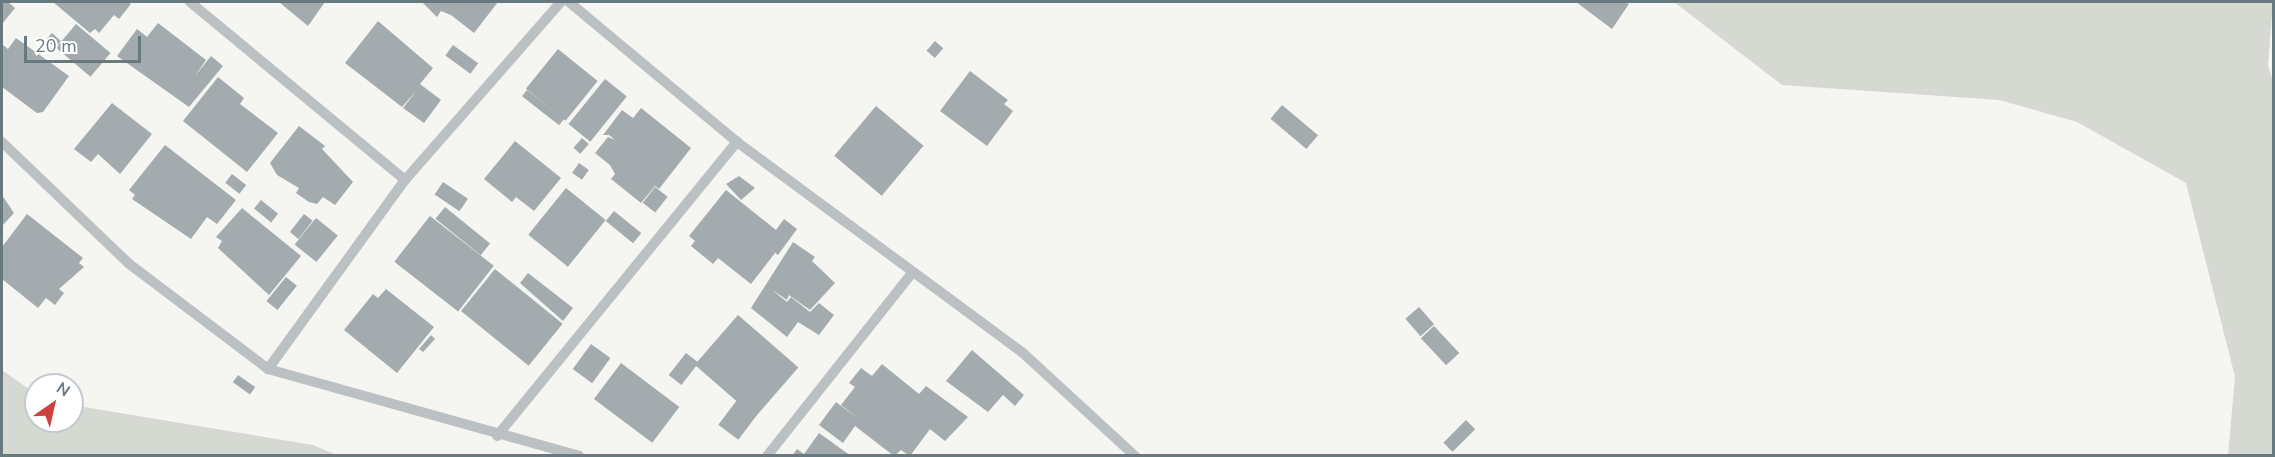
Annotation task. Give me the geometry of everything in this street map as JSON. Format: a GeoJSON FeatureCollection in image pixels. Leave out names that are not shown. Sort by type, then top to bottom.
{"type":"FeatureCollection","features":[{"type":"Feature","properties":{"kind":"street"},"geometry":{"type":"LineString","coordinates":[[190,2],[405,180]]}},
{"type":"Feature","properties":{"kind":"street"},"geometry":{"type":"LineString","coordinates":[[268,369],[405,180],[561,2]]}},
{"type":"Feature","properties":{"kind":"street"},"geometry":{"type":"LineString","coordinates":[[569,2],[737,142],[1023,353],[1135,456]]}},
{"type":"Feature","properties":{"kind":"street"},"geometry":{"type":"LineString","coordinates":[[2,142],[128,263],[268,369],[362,392],[497,436],[579,456]]}},
{"type":"Feature","properties":{"kind":"street"},"geometry":{"type":"LineString","coordinates":[[497,436],[737,142]]}},
{"type":"Feature","properties":{"kind":"street"},"geometry":{"type":"LineString","coordinates":[[767,456],[912,273]]}},
{"type":"Feature","properties":{"kind":"shaded area"},"geometry":{"type":"Polygon","coordinates":[[[1674,2],[2273,2],[2268,65],[2274,85],[2273,455],[2228,455],[2235,377],[2186,183],[2077,122],[1999,100],[1782,85],[1674,2]]]}},
{"type":"Feature","properties":{"kind":"shaded area"},"geometry":{"type":"Polygon","coordinates":[[[2,370],[24,386],[24,433],[84,433],[84,407],[313,445],[337,455],[2,455],[2,370]]]}},
{"type":"Feature","properties":{"kind":"building"},"geometry":{"type":"Polygon","coordinates":[[[8,2],[15,8],[2,24],[2,3],[8,2]]]}},
{"type":"Feature","properties":{"kind":"building"},"geometry":{"type":"Polygon","coordinates":[[[53,2],[128,2],[131,4],[119,19],[114,15],[99,33],[95,29],[90,33],[53,2]]]}},
{"type":"Feature","properties":{"kind":"building"},"geometry":{"type":"Polygon","coordinates":[[[279,2],[325,2],[308,26],[279,2]]]}},
{"type":"Feature","properties":{"kind":"building"},"geometry":{"type":"Polygon","coordinates":[[[422,2],[498,2],[474,33],[451,15],[441,11],[437,17],[422,2]]]}},
{"type":"Feature","properties":{"kind":"building"},"geometry":{"type":"Polygon","coordinates":[[[1576,2],[1625,2],[1629,4],[1612,29],[1576,2]]]}},
{"type":"Feature","properties":{"kind":"building"},"geometry":{"type":"Polygon","coordinates":[[[378,21],[433,68],[420,84],[441,100],[424,123],[403,108],[417,90],[402,107],[345,63],[378,21]]]}},
{"type":"Feature","properties":{"kind":"building"},"geometry":{"type":"Polygon","coordinates":[[[158,23],[206,60],[195,76],[211,56],[223,66],[189,107],[117,56],[137,29],[147,37],[158,23]]]}},
{"type":"Feature","properties":{"kind":"building"},"geometry":{"type":"Polygon","coordinates":[[[76,24],[110,53],[91,77],[56,48],[76,24]]]}},
{"type":"Feature","properties":{"kind":"building"},"geometry":{"type":"Polygon","coordinates":[[[52,33],[61,41],[55,48],[46,40],[52,33]]]}},
{"type":"Feature","properties":{"kind":"building"},"geometry":{"type":"Polygon","coordinates":[[[16,38],[69,76],[43,112],[37,113],[2,87],[2,44],[8,49],[16,38]]]}},
{"type":"Feature","properties":{"kind":"building"},"geometry":{"type":"Polygon","coordinates":[[[935,41],[943,48],[935,58],[926,51],[935,41]]]}},
{"type":"Feature","properties":{"kind":"building"},"geometry":{"type":"Polygon","coordinates":[[[453,45],[478,63],[470,74],[445,56],[453,45]]]}},
{"type":"Feature","properties":{"kind":"building"},"geometry":{"type":"Polygon","coordinates":[[[558,49],[598,81],[566,121],[526,89],[558,49]]]}},
{"type":"Feature","properties":{"kind":"building"},"geometry":{"type":"Polygon","coordinates":[[[970,71],[1008,100],[1004,104],[1013,111],[987,146],[940,111],[970,71]]]}},
{"type":"Feature","properties":{"kind":"building"},"geometry":{"type":"Polygon","coordinates":[[[218,77],[244,98],[240,104],[278,133],[247,172],[183,121],[218,77]]]}},
{"type":"Feature","properties":{"kind":"building"},"geometry":{"type":"Polygon","coordinates":[[[605,79],[627,97],[590,142],[568,124],[605,79]]]}},
{"type":"Feature","properties":{"kind":"building"},"geometry":{"type":"Polygon","coordinates":[[[527,90],[564,119],[559,125],[522,96],[527,90]]]}},
{"type":"Feature","properties":{"kind":"building"},"geometry":{"type":"Polygon","coordinates":[[[112,103],[152,134],[120,174],[98,154],[91,162],[74,149],[112,103]]]}},
{"type":"Feature","properties":{"kind":"building"},"geometry":{"type":"Polygon","coordinates":[[[1282,105],[1318,135],[1306,149],[1270,119],[1282,105]]]}},
{"type":"Feature","properties":{"kind":"building"},"geometry":{"type":"Polygon","coordinates":[[[876,106],[923,146],[882,196],[834,156],[876,106]]]}},
{"type":"Feature","properties":{"kind":"building"},"geometry":{"type":"Polygon","coordinates":[[[641,108],[691,148],[659,189],[655,186],[641,203],[611,179],[615,174],[610,165],[595,153],[608,137],[615,140],[609,135],[603,135],[622,110],[633,118],[641,108]]]}},
{"type":"Feature","properties":{"kind":"building"},"geometry":{"type":"Polygon","coordinates":[[[299,126],[325,146],[322,149],[353,182],[335,205],[323,197],[317,204],[309,202],[296,193],[299,188],[277,175],[270,163],[299,126]]]}},
{"type":"Feature","properties":{"kind":"building"},"geometry":{"type":"Polygon","coordinates":[[[582,138],[589,144],[580,154],[573,148],[582,138]]]}},
{"type":"Feature","properties":{"kind":"building"},"geometry":{"type":"Polygon","coordinates":[[[515,141],[561,178],[534,211],[516,197],[512,202],[484,179],[515,141]]]}},
{"type":"Feature","properties":{"kind":"building"},"geometry":{"type":"Polygon","coordinates":[[[165,145],[236,200],[217,224],[207,217],[191,239],[132,199],[135,195],[129,190],[165,145]]]}},
{"type":"Feature","properties":{"kind":"building"},"geometry":{"type":"Polygon","coordinates":[[[579,163],[589,170],[582,180],[572,173],[579,163]]]}},
{"type":"Feature","properties":{"kind":"building"},"geometry":{"type":"Polygon","coordinates":[[[232,174],[246,185],[239,194],[225,183],[232,174]]]}},
{"type":"Feature","properties":{"kind":"building"},"geometry":{"type":"Polygon","coordinates":[[[739,176],[755,188],[741,200],[726,184],[739,176]]]}},
{"type":"Feature","properties":{"kind":"building"},"geometry":{"type":"Polygon","coordinates":[[[443,182],[468,199],[459,211],[435,194],[443,182]]]}},
{"type":"Feature","properties":{"kind":"building"},"geometry":{"type":"Polygon","coordinates":[[[655,187],[668,197],[655,213],[643,203],[655,187]]]}},
{"type":"Feature","properties":{"kind":"building"},"geometry":{"type":"Polygon","coordinates":[[[566,188],[606,220],[568,267],[528,235],[566,188]]]}},
{"type":"Feature","properties":{"kind":"building"},"geometry":{"type":"Polygon","coordinates":[[[726,190],[776,230],[784,219],[797,229],[778,255],[770,249],[775,253],[751,284],[718,258],[713,264],[691,246],[695,241],[689,236],[726,190]]]}},
{"type":"Feature","properties":{"kind":"building"},"geometry":{"type":"Polygon","coordinates":[[[2,195],[14,213],[2,226],[2,195]]]}},
{"type":"Feature","properties":{"kind":"building"},"geometry":{"type":"Polygon","coordinates":[[[261,200],[278,214],[271,222],[254,209],[261,200]]]}},
{"type":"Feature","properties":{"kind":"building"},"geometry":{"type":"Polygon","coordinates":[[[445,207],[490,244],[481,255],[436,219],[445,207]]]}},
{"type":"Feature","properties":{"kind":"building"},"geometry":{"type":"Polygon","coordinates":[[[242,208],[301,256],[269,295],[218,248],[222,241],[216,237],[242,208]]]}},
{"type":"Feature","properties":{"kind":"building"},"geometry":{"type":"Polygon","coordinates":[[[614,211],[641,233],[633,243],[606,221],[614,211]]]}},
{"type":"Feature","properties":{"kind":"building"},"geometry":{"type":"Polygon","coordinates":[[[27,214],[83,258],[79,263],[84,267],[59,289],[64,293],[55,305],[46,298],[38,308],[2,279],[2,247],[27,214]]]}},
{"type":"Feature","properties":{"kind":"building"},"geometry":{"type":"Polygon","coordinates":[[[304,214],[313,221],[299,239],[290,232],[304,214]]]}},
{"type":"Feature","properties":{"kind":"building"},"geometry":{"type":"Polygon","coordinates":[[[430,216],[494,266],[458,312],[394,262],[430,216]]]}},
{"type":"Feature","properties":{"kind":"building"},"geometry":{"type":"Polygon","coordinates":[[[316,218],[338,236],[316,262],[295,244],[316,218]]]}},
{"type":"Feature","properties":{"kind":"building"},"geometry":{"type":"Polygon","coordinates":[[[793,242],[815,257],[812,261],[835,283],[810,310],[789,295],[787,300],[771,289],[787,302],[791,297],[810,312],[819,303],[834,315],[819,335],[798,322],[787,337],[751,308],[793,242]]]}},
{"type":"Feature","properties":{"kind":"building"},"geometry":{"type":"Polygon","coordinates":[[[495,269],[563,324],[529,366],[461,311],[495,269]]]}},
{"type":"Feature","properties":{"kind":"building"},"geometry":{"type":"Polygon","coordinates":[[[528,273],[573,308],[563,321],[520,283],[528,273]]]}},
{"type":"Feature","properties":{"kind":"building"},"geometry":{"type":"Polygon","coordinates":[[[286,277],[297,286],[277,310],[266,301],[286,277]]]}},
{"type":"Feature","properties":{"kind":"building"},"geometry":{"type":"Polygon","coordinates":[[[386,289],[434,327],[397,373],[344,330],[373,294],[378,298],[386,289]]]}},
{"type":"Feature","properties":{"kind":"building"},"geometry":{"type":"Polygon","coordinates":[[[1419,307],[1434,324],[1421,336],[1405,319],[1419,307]]]}},
{"type":"Feature","properties":{"kind":"building"},"geometry":{"type":"Polygon","coordinates":[[[738,315],[798,367],[755,417],[695,365],[738,315]]]}},
{"type":"Feature","properties":{"kind":"building"},"geometry":{"type":"Polygon","coordinates":[[[1434,326],[1459,353],[1446,365],[1421,338],[1434,326]]]}},
{"type":"Feature","properties":{"kind":"building"},"geometry":{"type":"Polygon","coordinates":[[[431,335],[435,339],[423,352],[419,349],[431,335]]]}},
{"type":"Feature","properties":{"kind":"building"},"geometry":{"type":"Polygon","coordinates":[[[591,344],[610,358],[592,383],[573,369],[591,344]]]}},
{"type":"Feature","properties":{"kind":"building"},"geometry":{"type":"Polygon","coordinates":[[[972,350],[1024,395],[1015,406],[1003,395],[988,412],[946,381],[972,350]]]}},
{"type":"Feature","properties":{"kind":"building"},"geometry":{"type":"Polygon","coordinates":[[[686,353],[699,363],[681,385],[669,375],[686,353]]]}},
{"type":"Feature","properties":{"kind":"building"},"geometry":{"type":"Polygon","coordinates":[[[621,363],[679,407],[652,443],[594,399],[621,363]]]}},
{"type":"Feature","properties":{"kind":"building"},"geometry":{"type":"Polygon","coordinates":[[[882,364],[919,394],[926,386],[968,417],[945,441],[930,429],[910,456],[901,450],[894,456],[855,426],[843,443],[819,425],[836,402],[860,420],[841,405],[855,387],[849,383],[861,368],[872,376],[882,364]]]}},
{"type":"Feature","properties":{"kind":"building"},"geometry":{"type":"Polygon","coordinates":[[[238,375],[255,387],[250,394],[233,382],[238,375]]]}},
{"type":"Feature","properties":{"kind":"building"},"geometry":{"type":"Polygon","coordinates":[[[737,400],[757,415],[738,440],[718,425],[737,400]]]}},
{"type":"Feature","properties":{"kind":"building"},"geometry":{"type":"Polygon","coordinates":[[[1466,420],[1475,429],[1453,452],[1443,443],[1466,420]]]}},
{"type":"Feature","properties":{"kind":"building"},"geometry":{"type":"Polygon","coordinates":[[[819,433],[851,456],[792,456],[797,449],[804,454],[819,433]]]}}]}
